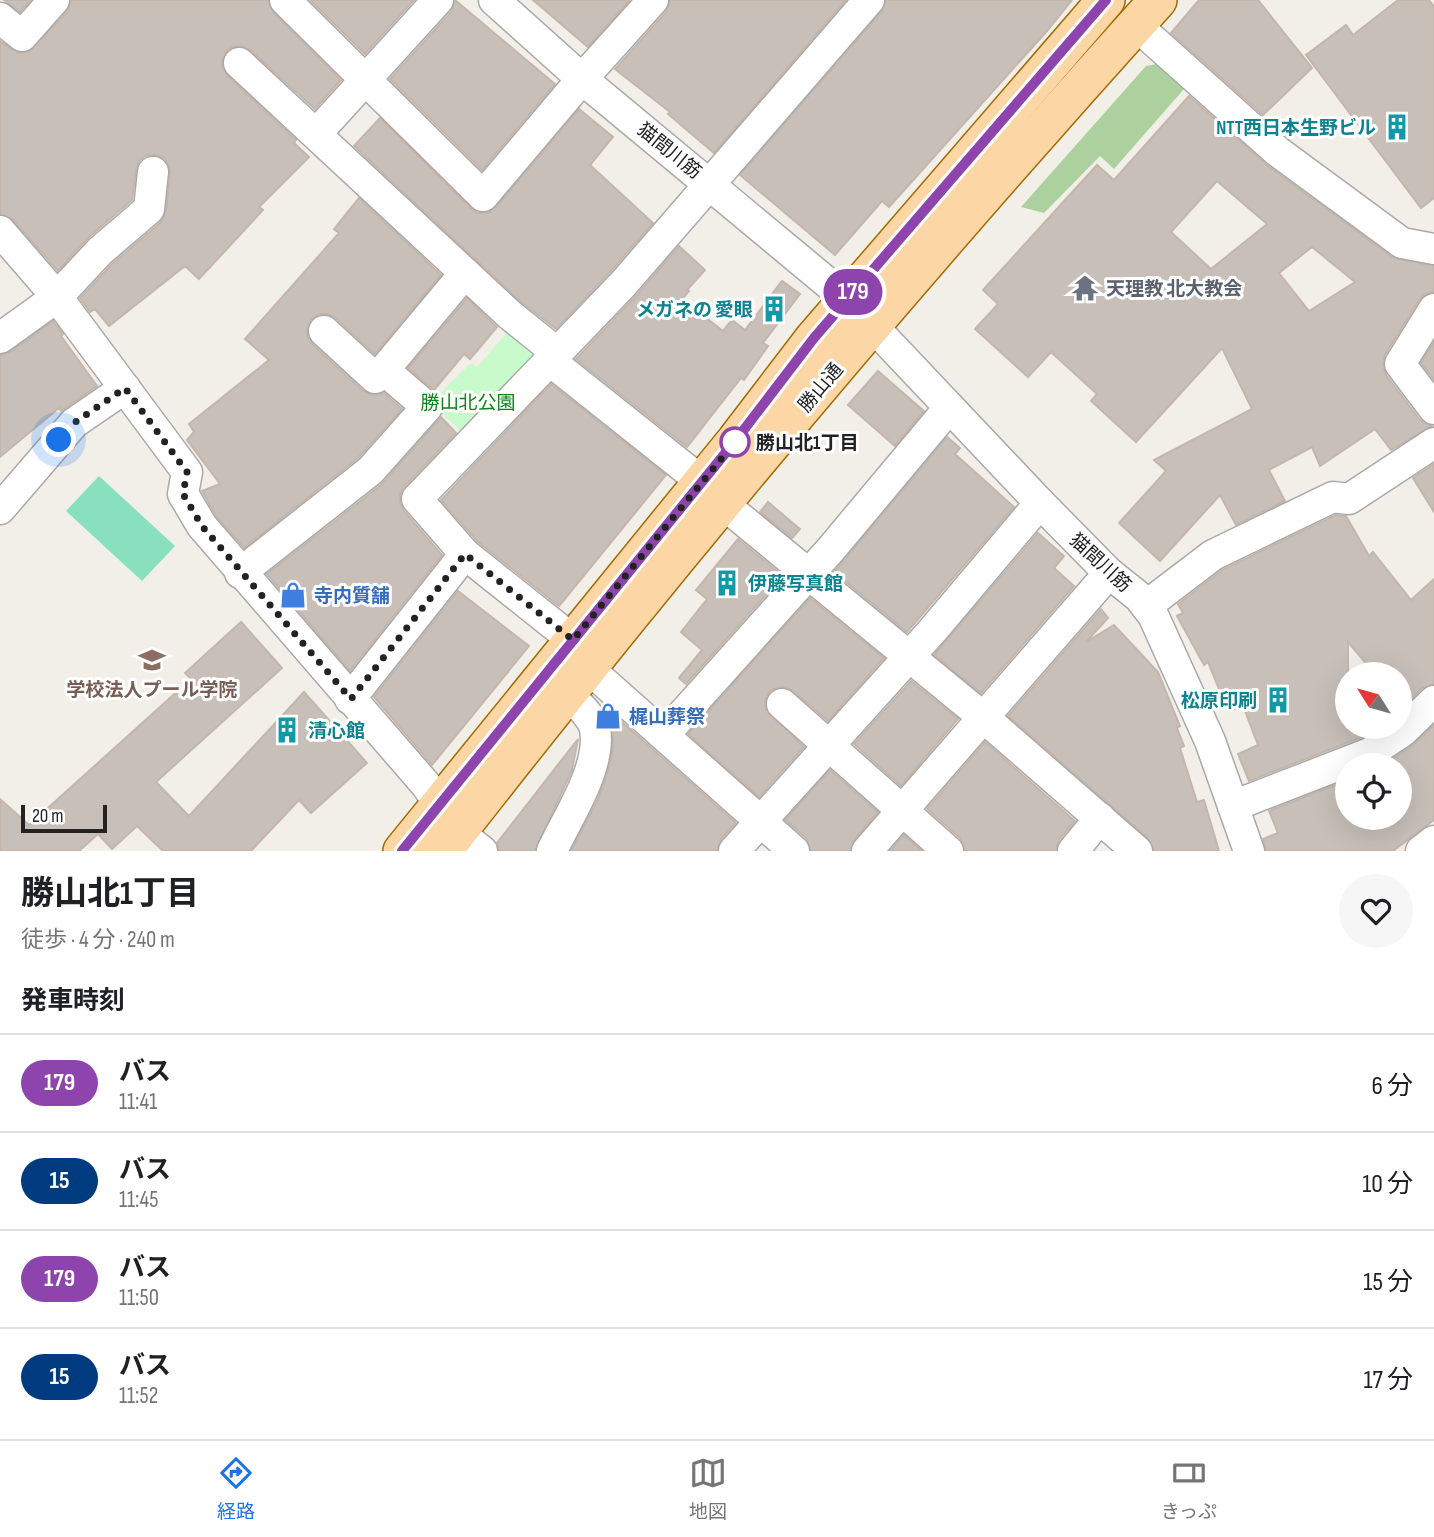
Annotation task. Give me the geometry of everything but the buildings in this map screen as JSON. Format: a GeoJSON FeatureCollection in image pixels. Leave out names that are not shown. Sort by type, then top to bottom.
{"type":"FeatureCollection","features":[{"type":"Feature","properties":{"kind":"main road","name":"勝山通"},"geometry":{"type":"LineString","coordinates":[[456,834],[577,668],[711,492],[847,299],[1106,0]]}},
{"type":"Feature","properties":{"kind":"main road","name":"勝山通"},"geometry":{"type":"LineString","coordinates":[[711,492],[870,326],[1147,13]]}},
{"type":"Feature","properties":{"kind":"main road","name":"勝山通"},"geometry":{"type":"LineString","coordinates":[[402,851],[456,834],[577,668]]}},
{"type":"Feature","properties":{"kind":"street"},"geometry":{"type":"LineString","coordinates":[[0,18],[22,36],[54,0]]}},
{"type":"Feature","properties":{"kind":"street"},"geometry":{"type":"LineString","coordinates":[[285,0],[483,196],[653,0]]}},
{"type":"Feature","properties":{"kind":"street"},"geometry":{"type":"LineString","coordinates":[[316,134],[438,0]]}},
{"type":"Feature","properties":{"kind":"street","name":"猫間川筋"},"geometry":{"type":"LineString","coordinates":[[494,0],[582,79],[712,184],[847,299],[1040,503],[1109,573],[1139,597],[1153,615],[1209,741],[1249,851]]}},
{"type":"Feature","properties":{"kind":"street"},"geometry":{"type":"LineString","coordinates":[[794,851],[664,735],[577,668],[465,554],[417,499],[624,283],[869,0]]}},
{"type":"Feature","properties":{"kind":"street"},"geometry":{"type":"LineString","coordinates":[[1147,13],[1278,151],[1402,243],[1434,249]]}},
{"type":"Feature","properties":{"kind":"street"},"geometry":{"type":"LineString","coordinates":[[239,63],[553,356],[807,575],[983,718],[1137,851]]}},
{"type":"Feature","properties":{"kind":"street"},"geometry":{"type":"LineString","coordinates":[[0,338],[57,297],[100,251],[149,209],[153,172]]}},
{"type":"Feature","properties":{"kind":"street"},"geometry":{"type":"LineString","coordinates":[[0,232],[57,297],[187,472],[183,494],[202,526],[351,699],[456,834]]}},
{"type":"Feature","properties":{"kind":"street"},"geometry":{"type":"LineString","coordinates":[[324,331],[375,378],[465,273]]}},
{"type":"Feature","properties":{"kind":"street"},"geometry":{"type":"LineString","coordinates":[[1434,309],[1400,364],[1434,408]]}},
{"type":"Feature","properties":{"kind":"street"},"geometry":{"type":"LineString","coordinates":[[240,573],[370,471],[427,407],[384,370]]}},
{"type":"Feature","properties":{"kind":"street"},"geometry":{"type":"LineString","coordinates":[[0,509],[74,423],[125,388]]}},
{"type":"Feature","properties":{"kind":"street"},"geometry":{"type":"LineString","coordinates":[[664,735],[807,575],[949,408]]}},
{"type":"Feature","properties":{"kind":"street"},"geometry":{"type":"LineString","coordinates":[[1146,606],[1213,555],[1333,497],[1349,499],[1434,443]]}},
{"type":"Feature","properties":{"kind":"street"},"geometry":{"type":"LineString","coordinates":[[734,851],[908,657],[1040,503]]}},
{"type":"Feature","properties":{"kind":"street"},"geometry":{"type":"LineString","coordinates":[[351,699],[465,554]]}},
{"type":"Feature","properties":{"kind":"street"},"geometry":{"type":"LineString","coordinates":[[867,851],[1109,573]]}},
{"type":"Feature","properties":{"kind":"street"},"geometry":{"type":"LineString","coordinates":[[552,851],[579,799],[595,747],[595,728],[577,668]]}},
{"type":"Feature","properties":{"kind":"street"},"geometry":{"type":"LineString","coordinates":[[1233,806],[1370,753],[1403,731],[1434,701]]}},
{"type":"Feature","properties":{"kind":"street"},"geometry":{"type":"LineString","coordinates":[[782,704],[948,851]]}},
{"type":"Feature","properties":{"kind":"street"},"geometry":{"type":"LineString","coordinates":[[1073,851],[1100,818]]}},
{"type":"Feature","properties":{"kind":"street"},"geometry":{"type":"LineString","coordinates":[[1421,851],[1434,841]]}},
{"type":"Feature","properties":{"kind":"green space"},"geometry":{"type":"Polygon","coordinates":[[[1157,64],[1184,89],[1114,169],[1100,156],[1044,213],[1021,207],[1146,66],[1157,64]]]}},
{"type":"Feature","properties":{"kind":"green space","name":"勝山北公園"},"geometry":{"type":"Polygon","coordinates":[[[511,328],[547,360],[469,439],[439,411],[436,397],[471,363],[477,367],[511,328]]]}},
{"type":"Feature","properties":{"kind":"green space"},"geometry":{"type":"Polygon","coordinates":[[[99,476],[175,546],[142,581],[66,511],[99,476]]]}},
{"type":"Feature","properties":{"kind":"bus line","name":"179"},"geometry":{"type":"LineString","coordinates":[[402,851],[736,440],[814,338],[1106,0]]}},
{"type":"Feature","properties":{"kind":"place","name":"NTT西日本生野ビル"},"geometry":{"type":"Point","coordinates":[1397,127]}},
{"type":"Feature","properties":{"kind":"place","name":"天理教 北大教会"},"geometry":{"type":"Point","coordinates":[1085,288]}},
{"type":"Feature","properties":{"kind":"place","name":"メガネの 愛眼"},"geometry":{"type":"Point","coordinates":[774,309]}},
{"type":"Feature","properties":{"kind":"place","name":"勝山北1丁目"},"geometry":{"type":"Point","coordinates":[735,442]}},
{"type":"Feature","properties":{"kind":"place","name":"伊藤写真館"},"geometry":{"type":"Point","coordinates":[727,583]}},
{"type":"Feature","properties":{"kind":"place","name":"寺内質舗"},"geometry":{"type":"Point","coordinates":[293,595]}},
{"type":"Feature","properties":{"kind":"place","name":"学校法人プール学院"},"geometry":{"type":"Point","coordinates":[152,660]}},
{"type":"Feature","properties":{"kind":"place","name":"松原印刷"},"geometry":{"type":"Point","coordinates":[1278,700]}},
{"type":"Feature","properties":{"kind":"place","name":"梶山葬祭"},"geometry":{"type":"Point","coordinates":[608,716]}},
{"type":"Feature","properties":{"kind":"place","name":"清心館"},"geometry":{"type":"Point","coordinates":[287,730]}},
{"type":"Feature","properties":{"kind":"route"},"geometry":{"type":"LineString","coordinates":[[59,440],[74,423],[125,388],[187,472],[183,494],[202,526],[351,699],[465,554],[573,640],[736,440],[735,442]]}}]}
